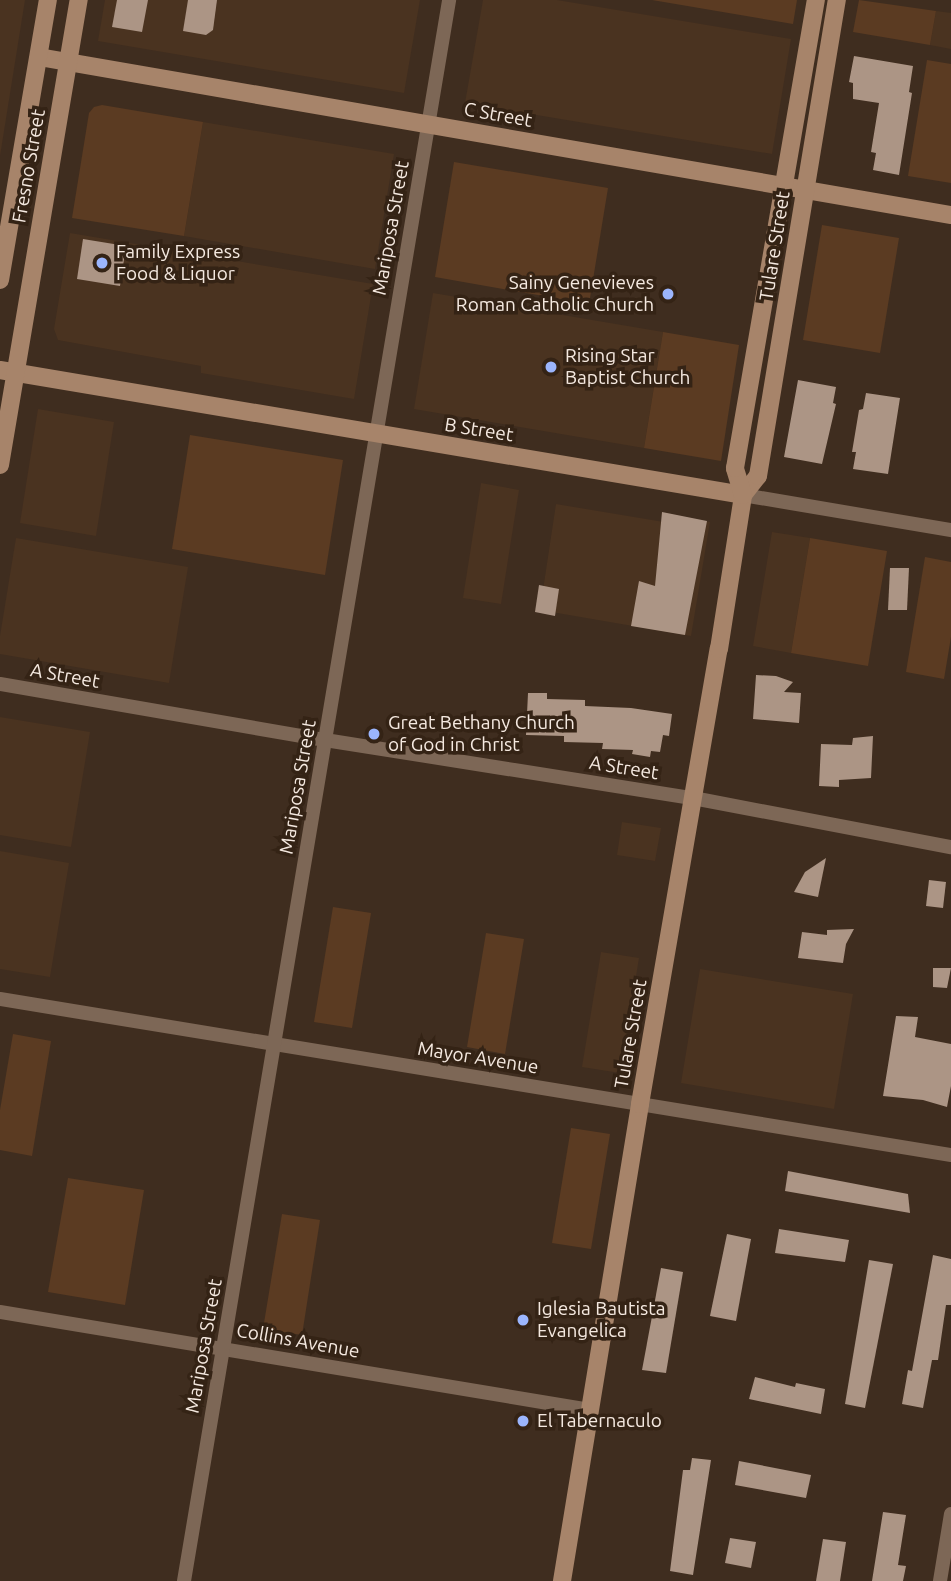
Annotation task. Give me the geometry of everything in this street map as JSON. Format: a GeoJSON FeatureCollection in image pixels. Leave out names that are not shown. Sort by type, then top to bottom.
{"type":"FeatureCollection","features":[{"type":"Feature","properties":{"kind":"main road","name":"Fresno Street"},"geometry":{"type":"LineString","coordinates":[[0,280],[48,0]]}},
{"type":"Feature","properties":{"kind":"main road","name":"Fresno Street"},"geometry":{"type":"LineString","coordinates":[[0,465],[7,371],[79,0]]}},
{"type":"Feature","properties":{"kind":"main road","name":"Tulare Street"},"geometry":{"type":"LineString","coordinates":[[562,1581],[743,495],[735,468],[816,0]]}},
{"type":"Feature","properties":{"kind":"main road","name":"Tulare Street"},"geometry":{"type":"LineString","coordinates":[[743,495],[758,476],[837,0]]}},
{"type":"Feature","properties":{"kind":"main road","name":"C Street"},"geometry":{"type":"LineString","coordinates":[[38,57],[951,215]]}},
{"type":"Feature","properties":{"kind":"main road","name":"B Street"},"geometry":{"type":"LineString","coordinates":[[7,371],[743,495]]}},
{"type":"Feature","properties":{"kind":"street","name":"Mariposa Street"},"geometry":{"type":"LineString","coordinates":[[184,1581],[449,0]]}},
{"type":"Feature","properties":{"kind":"street","name":"B Street"},"geometry":{"type":"LineString","coordinates":[[743,495],[951,530]]}},
{"type":"Feature","properties":{"kind":"street","name":"A Street"},"geometry":{"type":"LineString","coordinates":[[0,684],[325,740],[693,798],[951,847]]}},
{"type":"Feature","properties":{"kind":"street","name":"Mayor Avenue"},"geometry":{"type":"LineString","coordinates":[[0,999],[951,1155]]}},
{"type":"Feature","properties":{"kind":"street","name":"Collins Avenue"},"geometry":{"type":"LineString","coordinates":[[0,1312],[590,1410]]}},
{"type":"Feature","properties":{"kind":"street"},"geometry":{"type":"LineString","coordinates":[[940,1581],[951,1514]]}},
{"type":"Feature","properties":{"kind":"shaded area"},"geometry":{"type":"Polygon","coordinates":[[[0,0],[25,0],[0,156],[0,0]]]}},
{"type":"Feature","properties":{"kind":"shaded area"},"geometry":{"type":"Polygon","coordinates":[[[105,0],[420,0],[404,93],[98,41],[105,0]]]}},
{"type":"Feature","properties":{"kind":"shaded area"},"geometry":{"type":"Polygon","coordinates":[[[483,0],[557,0],[791,39],[772,154],[465,103],[483,0]]]}},
{"type":"Feature","properties":{"kind":"shaded area"},"geometry":{"type":"Polygon","coordinates":[[[652,0],[797,0],[793,24],[652,0]]]}},
{"type":"Feature","properties":{"kind":"shaded area"},"geometry":{"type":"Polygon","coordinates":[[[859,0],[936,11],[930,45],[853,32],[859,0]]]}},
{"type":"Feature","properties":{"kind":"shaded area"},"geometry":{"type":"Polygon","coordinates":[[[936,11],[951,13],[951,49],[930,45],[936,11]]]}},
{"type":"Feature","properties":{"kind":"shaded area"},"geometry":{"type":"Polygon","coordinates":[[[927,60],[951,64],[951,183],[908,176],[927,60]]]}},
{"type":"Feature","properties":{"kind":"shaded area"},"geometry":{"type":"Polygon","coordinates":[[[102,105],[203,122],[184,236],[72,218],[89,113],[94,107],[102,105]]]}},
{"type":"Feature","properties":{"kind":"shaded area"},"geometry":{"type":"Polygon","coordinates":[[[203,122],[394,154],[375,269],[184,236],[203,122]]]}},
{"type":"Feature","properties":{"kind":"shaded area"},"geometry":{"type":"Polygon","coordinates":[[[454,162],[608,188],[589,304],[435,277],[454,162]]]}},
{"type":"Feature","properties":{"kind":"shaded area"},"geometry":{"type":"Polygon","coordinates":[[[822,225],[899,238],[880,353],[803,340],[822,225]]]}},
{"type":"Feature","properties":{"kind":"shaded area"},"geometry":{"type":"Polygon","coordinates":[[[70,233],[373,284],[354,399],[201,373],[201,366],[58,340],[54,329],[70,233]]]}},
{"type":"Feature","properties":{"kind":"shaded area"},"geometry":{"type":"Polygon","coordinates":[[[433,293],[663,332],[644,448],[414,409],[433,293]]]}},
{"type":"Feature","properties":{"kind":"shaded area"},"geometry":{"type":"Polygon","coordinates":[[[663,332],[739,345],[721,461],[644,448],[663,332]]]}},
{"type":"Feature","properties":{"kind":"shaded area"},"geometry":{"type":"Polygon","coordinates":[[[38,409],[114,422],[96,536],[20,523],[38,409]]]}},
{"type":"Feature","properties":{"kind":"shaded area"},"geometry":{"type":"Polygon","coordinates":[[[190,435],[343,460],[325,575],[172,549],[190,435]]]}},
{"type":"Feature","properties":{"kind":"shaded area"},"geometry":{"type":"Polygon","coordinates":[[[481,483],[519,490],[501,604],[463,598],[481,483]]]}},
{"type":"Feature","properties":{"kind":"shaded area"},"geometry":{"type":"Polygon","coordinates":[[[556,504],[670,523],[672,515],[710,522],[691,636],[540,610],[556,504]]]}},
{"type":"Feature","properties":{"kind":"shaded area"},"geometry":{"type":"Polygon","coordinates":[[[772,532],[810,538],[791,653],[753,646],[772,532]]]}},
{"type":"Feature","properties":{"kind":"shaded area"},"geometry":{"type":"Polygon","coordinates":[[[16,538],[188,567],[169,683],[0,654],[0,636],[16,538]]]}},
{"type":"Feature","properties":{"kind":"shaded area"},"geometry":{"type":"Polygon","coordinates":[[[810,538],[887,551],[868,666],[791,653],[810,538]]]}},
{"type":"Feature","properties":{"kind":"shaded area"},"geometry":{"type":"Polygon","coordinates":[[[925,557],[951,562],[951,637],[944,679],[906,672],[925,557]]]}},
{"type":"Feature","properties":{"kind":"shaded area"},"geometry":{"type":"Polygon","coordinates":[[[0,717],[90,732],[71,847],[0,835],[0,717]]]}},
{"type":"Feature","properties":{"kind":"shaded area"},"geometry":{"type":"Polygon","coordinates":[[[622,822],[661,828],[655,861],[617,855],[622,822]]]}},
{"type":"Feature","properties":{"kind":"shaded area"},"geometry":{"type":"Polygon","coordinates":[[[0,851],[69,863],[50,977],[0,969],[0,851]]]}},
{"type":"Feature","properties":{"kind":"shaded area"},"geometry":{"type":"Polygon","coordinates":[[[333,907],[371,913],[352,1028],[314,1022],[333,907]]]}},
{"type":"Feature","properties":{"kind":"shaded area"},"geometry":{"type":"Polygon","coordinates":[[[486,933],[524,939],[505,1054],[467,1047],[486,933]]]}},
{"type":"Feature","properties":{"kind":"shaded area"},"geometry":{"type":"Polygon","coordinates":[[[601,952],[639,958],[620,1073],[582,1067],[601,952]]]}},
{"type":"Feature","properties":{"kind":"shaded area"},"geometry":{"type":"Polygon","coordinates":[[[700,969],[853,994],[834,1109],[681,1083],[700,969]]]}},
{"type":"Feature","properties":{"kind":"shaded area"},"geometry":{"type":"Polygon","coordinates":[[[13,1034],[51,1041],[32,1156],[0,1150],[0,1110],[13,1034]]]}},
{"type":"Feature","properties":{"kind":"shaded area"},"geometry":{"type":"Polygon","coordinates":[[[571,1128],[610,1134],[591,1249],[552,1243],[571,1128]]]}},
{"type":"Feature","properties":{"kind":"shaded area"},"geometry":{"type":"Polygon","coordinates":[[[68,1178],[144,1190],[125,1305],[48,1292],[68,1178]]]}},
{"type":"Feature","properties":{"kind":"shaded area"},"geometry":{"type":"Polygon","coordinates":[[[282,1214],[320,1220],[302,1335],[263,1329],[282,1214]]]}},
{"type":"Feature","properties":{"kind":"building"},"geometry":{"type":"Polygon","coordinates":[[[117,0],[148,0],[142,32],[112,27],[117,0]]]}},
{"type":"Feature","properties":{"kind":"building"},"geometry":{"type":"Polygon","coordinates":[[[188,0],[217,0],[213,30],[206,35],[183,31],[188,0]]]}},
{"type":"Feature","properties":{"kind":"building"},"geometry":{"type":"Polygon","coordinates":[[[854,56],[913,66],[909,92],[912,93],[899,175],[873,170],[876,153],[871,152],[879,103],[853,99],[853,83],[849,82],[854,56]]]}},
{"type":"Feature","properties":{"kind":"building","name":"Family Express Food & Liquor"},"geometry":{"type":"Polygon","coordinates":[[[83,239],[126,246],[120,286],[77,279],[83,239]]]}},
{"type":"Feature","properties":{"kind":"building"},"geometry":{"type":"Polygon","coordinates":[[[798,380],[836,387],[833,403],[836,404],[822,464],[784,457],[798,380]]]}},
{"type":"Feature","properties":{"kind":"building"},"geometry":{"type":"Polygon","coordinates":[[[866,393],[900,398],[888,474],[853,469],[856,452],[852,452],[859,410],[863,409],[866,393]]]}},
{"type":"Feature","properties":{"kind":"building"},"geometry":{"type":"Polygon","coordinates":[[[662,512],[707,521],[685,635],[631,626],[639,581],[655,586],[662,512]]]}},
{"type":"Feature","properties":{"kind":"building"},"geometry":{"type":"Polygon","coordinates":[[[890,568],[909,568],[907,610],[888,610],[890,568]]]}},
{"type":"Feature","properties":{"kind":"building"},"geometry":{"type":"Polygon","coordinates":[[[539,585],[559,589],[555,616],[535,612],[539,585]]]}},
{"type":"Feature","properties":{"kind":"building"},"geometry":{"type":"Polygon","coordinates":[[[756,675],[776,676],[793,682],[784,692],[801,693],[799,723],[753,719],[756,675]]]}},
{"type":"Feature","properties":{"kind":"building"},"geometry":{"type":"Polygon","coordinates":[[[528,693],[547,693],[547,699],[585,700],[585,706],[631,708],[672,714],[669,736],[663,735],[660,752],[651,751],[650,757],[632,754],[633,750],[602,749],[603,743],[564,742],[564,736],[526,735],[528,693]]]}},
{"type":"Feature","properties":{"kind":"building"},"geometry":{"type":"Polygon","coordinates":[[[873,736],[871,778],[839,780],[839,787],[819,786],[821,744],[852,745],[853,738],[873,736]]]}},
{"type":"Feature","properties":{"kind":"building"},"geometry":{"type":"Polygon","coordinates":[[[826,858],[818,897],[794,892],[805,872],[826,858]]]}},
{"type":"Feature","properties":{"kind":"building"},"geometry":{"type":"Polygon","coordinates":[[[929,880],[946,882],[943,908],[926,906],[929,880]]]}},
{"type":"Feature","properties":{"kind":"building"},"geometry":{"type":"Polygon","coordinates":[[[854,929],[846,944],[843,963],[798,958],[802,932],[827,935],[827,930],[854,929]]]}},
{"type":"Feature","properties":{"kind":"building"},"geometry":{"type":"Polygon","coordinates":[[[933,968],[951,968],[947,988],[933,987],[933,968]]]}},
{"type":"Feature","properties":{"kind":"building"},"geometry":{"type":"Polygon","coordinates":[[[896,1016],[918,1017],[915,1037],[951,1044],[951,1086],[947,1107],[923,1100],[883,1096],[896,1016]]]}},
{"type":"Feature","properties":{"kind":"building"},"geometry":{"type":"Polygon","coordinates":[[[788,1171],[908,1194],[910,1213],[785,1191],[788,1171]]]}},
{"type":"Feature","properties":{"kind":"building"},"geometry":{"type":"Polygon","coordinates":[[[779,1229],[849,1240],[845,1262],[775,1253],[779,1229]]]}},
{"type":"Feature","properties":{"kind":"building"},"geometry":{"type":"Polygon","coordinates":[[[727,1234],[751,1239],[736,1321],[710,1316],[727,1234]]]}},
{"type":"Feature","properties":{"kind":"building"},"geometry":{"type":"Polygon","coordinates":[[[933,1255],[951,1259],[951,1305],[946,1305],[938,1360],[932,1360],[923,1408],[902,1404],[908,1370],[912,1371],[933,1255]]]}},
{"type":"Feature","properties":{"kind":"building"},"geometry":{"type":"Polygon","coordinates":[[[869,1260],[893,1264],[865,1408],[845,1404],[869,1260]]]}},
{"type":"Feature","properties":{"kind":"building"},"geometry":{"type":"Polygon","coordinates":[[[661,1268],[683,1272],[666,1373],[642,1370],[661,1268]]]}},
{"type":"Feature","properties":{"kind":"building"},"geometry":{"type":"Polygon","coordinates":[[[755,1377],[795,1387],[796,1383],[825,1389],[821,1414],[749,1399],[755,1377]]]}},
{"type":"Feature","properties":{"kind":"building"},"geometry":{"type":"Polygon","coordinates":[[[692,1458],[711,1460],[693,1575],[670,1571],[683,1470],[690,1470],[692,1458]]]}},
{"type":"Feature","properties":{"kind":"building"},"geometry":{"type":"Polygon","coordinates":[[[739,1461],[811,1475],[806,1498],[735,1485],[739,1461]]]}},
{"type":"Feature","properties":{"kind":"building"},"geometry":{"type":"Polygon","coordinates":[[[883,1512],[906,1515],[898,1565],[906,1566],[903,1581],[872,1581],[883,1512]]]}},
{"type":"Feature","properties":{"kind":"building"},"geometry":{"type":"Polygon","coordinates":[[[730,1538],[756,1542],[751,1568],[725,1563],[730,1538]]]}},
{"type":"Feature","properties":{"kind":"building"},"geometry":{"type":"Polygon","coordinates":[[[823,1539],[846,1542],[840,1581],[816,1581],[823,1539]]]}},
{"type":"Feature","properties":{"kind":"place","name":"Family Express Food & Liquor"},"geometry":{"type":"Point","coordinates":[102,263]}},
{"type":"Feature","properties":{"kind":"place","name":"Sainy Genevieves Roman Catholic Church"},"geometry":{"type":"Point","coordinates":[668,294]}},
{"type":"Feature","properties":{"kind":"place","name":"Rising Star Baptist Church"},"geometry":{"type":"Point","coordinates":[551,367]}},
{"type":"Feature","properties":{"kind":"place","name":"Great Bethany Church of God in Christ"},"geometry":{"type":"Point","coordinates":[374,734]}},
{"type":"Feature","properties":{"kind":"place","name":"Iglesia Bautista Evangelica"},"geometry":{"type":"Point","coordinates":[523,1320]}},
{"type":"Feature","properties":{"kind":"place","name":"El Tabernaculo"},"geometry":{"type":"Point","coordinates":[523,1421]}}]}
